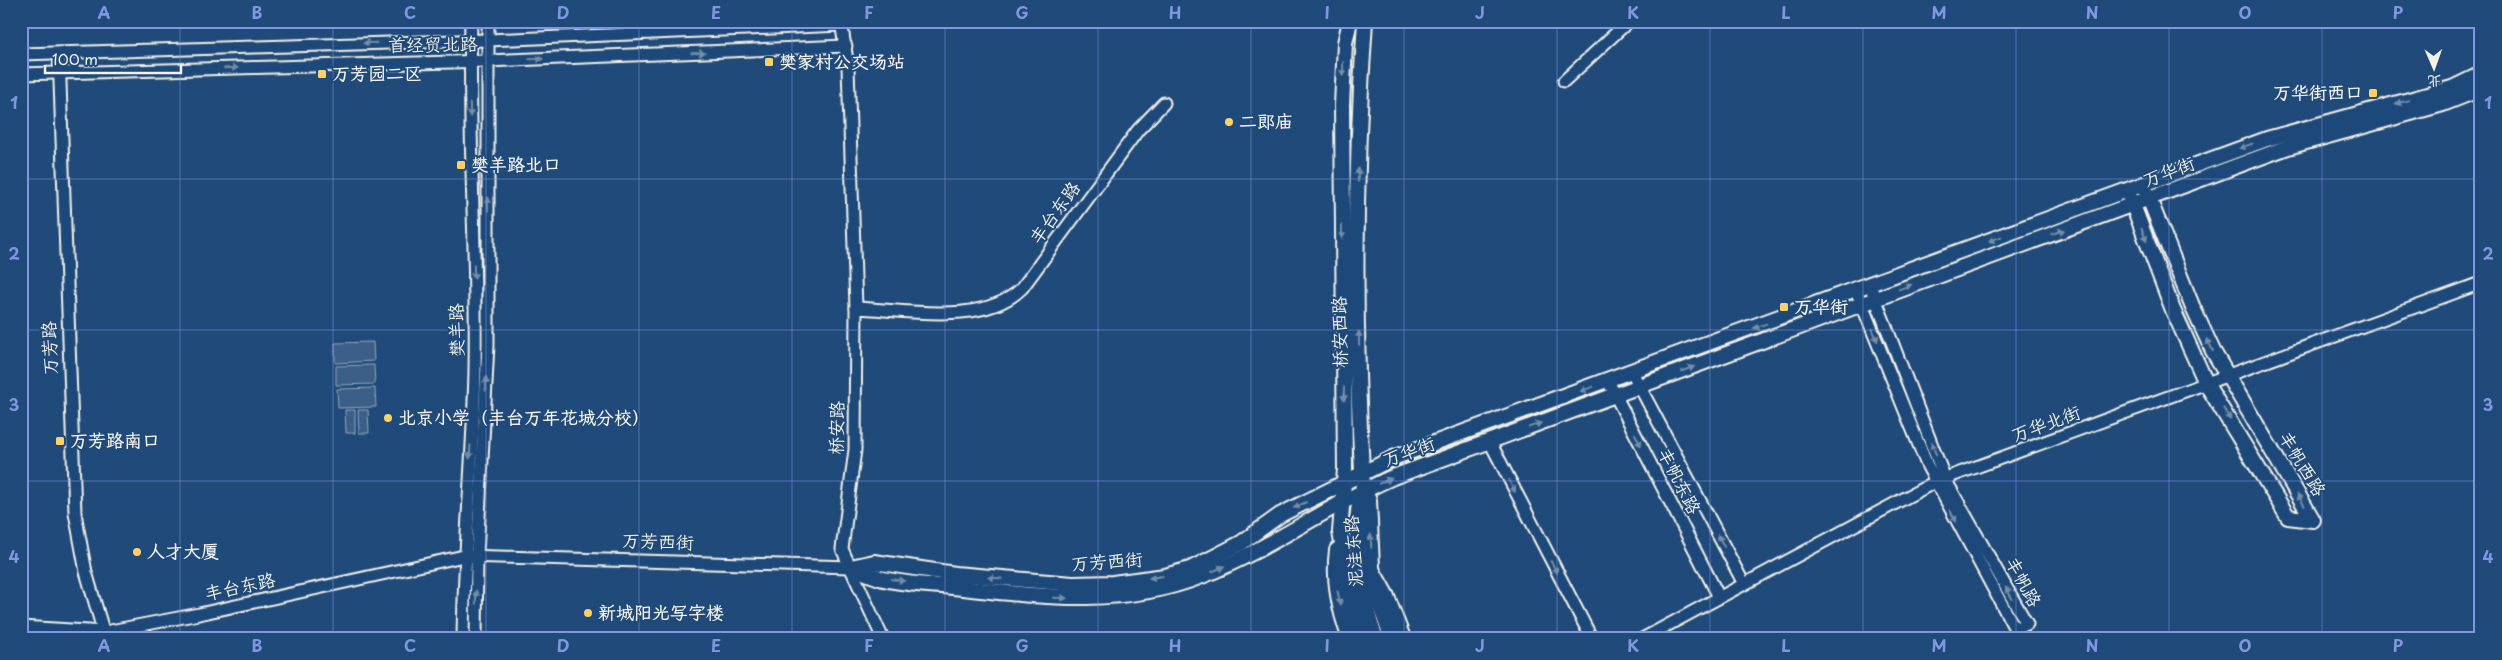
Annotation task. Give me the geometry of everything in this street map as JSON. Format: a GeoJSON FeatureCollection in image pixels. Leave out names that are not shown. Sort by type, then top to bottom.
{"type":"FeatureCollection","features":[{"type":"Feature","properties":{"kind":"main road","name":"桥安西路"},"geometry":{"type":"LineString","coordinates":[[1350,21],[1345,43],[1342,105],[1344,483],[1340,532],[1353,608],[1363,639]]}},
{"type":"Feature","properties":{"kind":"main road","name":"桥安西路"},"geometry":{"type":"LineString","coordinates":[[1364,21],[1359,105],[1357,230],[1363,490],[1357,505],[1361,586],[1376,639]]}},
{"type":"Feature","properties":{"kind":"main road","name":"万华街"},"geometry":{"type":"LineString","coordinates":[[1344,483],[1393,458],[2267,139],[2452,88],[2481,74]]}},
{"type":"Feature","properties":{"kind":"main road","name":"万华街"},"geometry":{"type":"LineString","coordinates":[[1341,503],[1363,490],[1875,298],[2316,138],[2443,104],[2481,89]]}},
{"type":"Feature","properties":{"kind":"main road","name":"丰帆西路"},"geometry":{"type":"LineString","coordinates":[[2127,190],[2173,310],[2207,385],[2288,517],[2313,520],[2226,377],[2193,308],[2143,184]]}},
{"type":"Feature","properties":{"kind":"main road","name":"万芳西街"},"geometry":{"type":"LineString","coordinates":[[852,567],[874,562],[965,575],[1073,584],[1113,583],[1165,576],[1190,569],[1220,554],[1241,543],[1280,515],[1344,483]]}},
{"type":"Feature","properties":{"kind":"main road","name":"泥洼东路"},"geometry":{"type":"LineString","coordinates":[[1363,490],[1369,500],[1375,592],[1392,639]]}},
{"type":"Feature","properties":{"kind":"main road","name":"万芳西街"},"geometry":{"type":"LineString","coordinates":[[852,567],[881,578],[1039,597],[1081,598],[1130,594],[1160,589],[1204,575],[1341,503]]}},
{"type":"Feature","properties":{"kind":"main road","name":"泥洼东路"},"geometry":{"type":"LineString","coordinates":[[1340,532],[1336,578],[1338,597],[1350,639]]}},
{"type":"Feature","properties":{"kind":"street","name":"樊羊路"},"geometry":{"type":"LineString","coordinates":[[463,639],[464,556],[475,370],[471,21]]}},
{"type":"Feature","properties":{"kind":"street","name":"樊羊路"},"geometry":{"type":"LineString","coordinates":[[476,639],[477,555],[488,345],[488,21]]}},
{"type":"Feature","properties":{"kind":"street"},"geometry":{"type":"LineString","coordinates":[[1564,81],[1629,21]]}},
{"type":"Feature","properties":{"kind":"street","name":"首经贸北路"},"geometry":{"type":"LineString","coordinates":[[21,54],[488,40],[842,23]]}},
{"type":"Feature","properties":{"kind":"street","name":"桥安路"},"geometry":{"type":"LineString","coordinates":[[842,23],[846,46],[856,308],[854,466],[842,549],[852,567],[883,639]]}},
{"type":"Feature","properties":{"kind":"street","name":"首经贸北路"},"geometry":{"type":"LineString","coordinates":[[21,74],[487,62],[846,46]]}},
{"type":"Feature","properties":{"kind":"street","name":"万芳路"},"geometry":{"type":"LineString","coordinates":[[59,53],[74,513],[86,572],[105,635]]}},
{"type":"Feature","properties":{"kind":"street","name":"丰台东路"},"geometry":{"type":"LineString","coordinates":[[856,308],[971,312],[998,305],[1012,298],[1022,288],[1138,130],[1164,103]]}},
{"type":"Feature","properties":{"kind":"street","name":"万华北街"},"geometry":{"type":"LineString","coordinates":[[1642,639],[1940,481],[2207,385],[2481,283]]}},
{"type":"Feature","properties":{"kind":"street","name":"丰帆路"},"geometry":{"type":"LineString","coordinates":[[1856,290],[1940,481],[2015,629],[2026,624],[1940,481],[1870,285]]}},
{"type":"Feature","properties":{"kind":"street","name":"丰帆东路"},"geometry":{"type":"LineString","coordinates":[[1632,372],[1744,584]]}},
{"type":"Feature","properties":{"kind":"street","name":"丰帆东路"},"geometry":{"type":"LineString","coordinates":[[1608,381],[1719,598]]}},
{"type":"Feature","properties":{"kind":"street"},"geometry":{"type":"LineString","coordinates":[[1490,442],[1592,639]]}},
{"type":"Feature","properties":{"kind":"street","name":"丰台东路"},"geometry":{"type":"LineString","coordinates":[[21,627],[105,635],[464,556]]}},
{"type":"Feature","properties":{"kind":"street","name":"万芳西街"},"geometry":{"type":"LineString","coordinates":[[464,556],[852,567]]}},
{"type":"Feature","properties":{"kind":"street"},"geometry":{"type":"LineString","coordinates":[[1372,567],[1388,595],[1405,639]]}},
{"type":"Feature","properties":{"kind":"shaded area"},"geometry":{"type":"Polygon","coordinates":[[[373,342],[374,361],[335,363],[335,343],[373,342]]]}},
{"type":"Feature","properties":{"kind":"shaded area"},"geometry":{"type":"Polygon","coordinates":[[[374,365],[375,384],[336,385],[336,366],[374,365]]]}},
{"type":"Feature","properties":{"kind":"shaded area"},"geometry":{"type":"Polygon","coordinates":[[[375,388],[376,407],[338,408],[337,389],[375,388]]]}},
{"type":"Feature","properties":{"kind":"shaded area"},"geometry":{"type":"Polygon","coordinates":[[[345,410],[355,410],[355,433],[346,433],[345,410]]]}},
{"type":"Feature","properties":{"kind":"shaded area"},"geometry":{"type":"Polygon","coordinates":[[[358,410],[368,410],[369,433],[359,433],[358,410]]]}},
{"type":"Feature","properties":{"kind":"place","name":"樊家村公交场站"},"geometry":{"type":"Point","coordinates":[769,62]}},
{"type":"Feature","properties":{"kind":"place","name":"万芳园二区"},"geometry":{"type":"Point","coordinates":[322,74]}},
{"type":"Feature","properties":{"kind":"place","name":"万华街西口"},"geometry":{"type":"Point","coordinates":[2373,93]}},
{"type":"Feature","properties":{"kind":"place","name":"二郎庙"},"geometry":{"type":"Point","coordinates":[1229,122]}},
{"type":"Feature","properties":{"kind":"place","name":"樊羊路北口"},"geometry":{"type":"Point","coordinates":[461,165]}},
{"type":"Feature","properties":{"kind":"place","name":"万华街"},"geometry":{"type":"Point","coordinates":[1784,307]}},
{"type":"Feature","properties":{"kind":"place","name":"北京小学（丰台万年花城分校）"},"geometry":{"type":"Point","coordinates":[388,418]}},
{"type":"Feature","properties":{"kind":"place","name":"万芳路南口"},"geometry":{"type":"Point","coordinates":[60,441]}},
{"type":"Feature","properties":{"kind":"place","name":"人才大厦"},"geometry":{"type":"Point","coordinates":[137,552]}},
{"type":"Feature","properties":{"kind":"place","name":"新城阳光写字楼"},"geometry":{"type":"Point","coordinates":[588,613]}}]}
